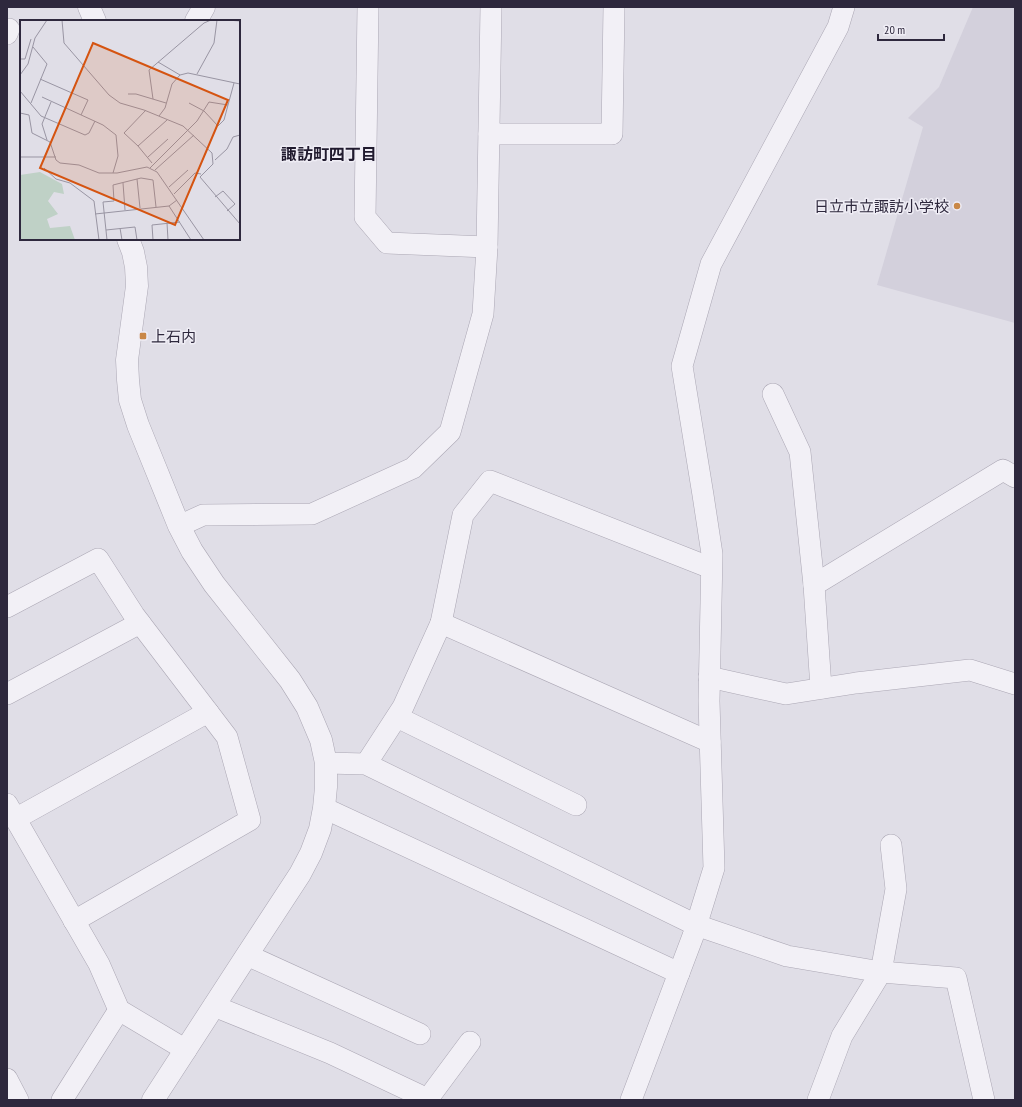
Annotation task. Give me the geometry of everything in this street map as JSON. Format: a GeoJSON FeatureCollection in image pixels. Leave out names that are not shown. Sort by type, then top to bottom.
{"type":"FeatureCollection","features":[{"type":"Feature","properties":{"kind":"street"},"geometry":{"type":"LineString","coordinates":[[89,7],[95,20]]}},
{"type":"Feature","properties":{"kind":"street"},"geometry":{"type":"LineString","coordinates":[[197,20],[204,7]]}},
{"type":"Feature","properties":{"kind":"street"},"geometry":{"type":"LineString","coordinates":[[368,7],[365,217],[387,243],[487,247]]}},
{"type":"Feature","properties":{"kind":"street"},"geometry":{"type":"LineString","coordinates":[[179,526],[203,515],[312,514],[413,468],[450,432],[482,314],[487,247],[490,7]]}},
{"type":"Feature","properties":{"kind":"street"},"geometry":{"type":"LineString","coordinates":[[489,134],[612,134],[614,7]]}},
{"type":"Feature","properties":{"kind":"street"},"geometry":{"type":"LineString","coordinates":[[631,1100],[679,973],[714,868],[709,676],[712,554],[682,366],[711,264],[838,27],[844,7]]}},
{"type":"Feature","properties":{"kind":"street"},"geometry":{"type":"LineString","coordinates":[[128,240],[136,267],[137,286],[127,360],[128,380],[130,400],[138,425],[179,526],[192,551],[214,584],[290,680],[306,707],[322,740],[326,763],[324,808],[320,829],[311,853],[300,874],[153,1100]]}},
{"type":"Feature","properties":{"kind":"street"},"geometry":{"type":"LineString","coordinates":[[773,394],[800,452],[814,585],[821,688]]}},
{"type":"Feature","properties":{"kind":"street"},"geometry":{"type":"LineString","coordinates":[[814,585],[1003,470],[1015,477]]}},
{"type":"Feature","properties":{"kind":"street"},"geometry":{"type":"LineString","coordinates":[[366,764],[403,707],[441,623],[463,515],[490,481],[711,568]]}},
{"type":"Feature","properties":{"kind":"street"},"geometry":{"type":"LineString","coordinates":[[7,607],[98,559],[140,623],[227,737],[250,820],[74,921]]}},
{"type":"Feature","properties":{"kind":"street"},"geometry":{"type":"LineString","coordinates":[[7,694],[140,623]]}},
{"type":"Feature","properties":{"kind":"street"},"geometry":{"type":"LineString","coordinates":[[441,623],[710,742]]}},
{"type":"Feature","properties":{"kind":"street"},"geometry":{"type":"LineString","coordinates":[[709,676],[786,694],[856,683],[970,670],[1015,684]]}},
{"type":"Feature","properties":{"kind":"street"},"geometry":{"type":"LineString","coordinates":[[186,1050],[119,1010],[99,964],[11,811],[208,712]]}},
{"type":"Feature","properties":{"kind":"street"},"geometry":{"type":"LineString","coordinates":[[397,717],[576,805]]}},
{"type":"Feature","properties":{"kind":"street"},"geometry":{"type":"LineString","coordinates":[[326,763],[366,764],[696,925],[787,956],[882,972],[956,978],[984,1100]]}},
{"type":"Feature","properties":{"kind":"street"},"geometry":{"type":"LineString","coordinates":[[324,808],[679,973]]}},
{"type":"Feature","properties":{"kind":"street"},"geometry":{"type":"LineString","coordinates":[[818,1100],[842,1036],[882,972],[896,889],[891,845]]}},
{"type":"Feature","properties":{"kind":"street"},"geometry":{"type":"LineString","coordinates":[[247,955],[420,1034]]}},
{"type":"Feature","properties":{"kind":"street"},"geometry":{"type":"LineString","coordinates":[[214,1006],[330,1053],[419,1095],[419,1100]]}},
{"type":"Feature","properties":{"kind":"street"},"geometry":{"type":"LineString","coordinates":[[62,1100],[119,1010]]}},
{"type":"Feature","properties":{"kind":"street"},"geometry":{"type":"LineString","coordinates":[[426,1100],[470,1042]]}},
{"type":"Feature","properties":{"kind":"street"},"geometry":{"type":"LineString","coordinates":[[7,1079],[18,1100]]}},
{"type":"Feature","properties":{"kind":"shaded area","name":"日立市立諏訪小学校"},"geometry":{"type":"Polygon","coordinates":[[[973,7],[1015,7],[1015,323],[877,285],[923,127],[908,118],[939,87],[973,7]]]}},
{"type":"Feature","properties":{"kind":"place","name":"日立市立諏訪小学校"},"geometry":{"type":"Point","coordinates":[957,206]}},
{"type":"Feature","properties":{"kind":"place","name":"上石内"},"geometry":{"type":"Point","coordinates":[143,336]}},
{"type":"Feature","properties":{"kind":"district","name":"諏訪町四丁目"},"geometry":{"type":"Point","coordinates":[329,154]}}]}
